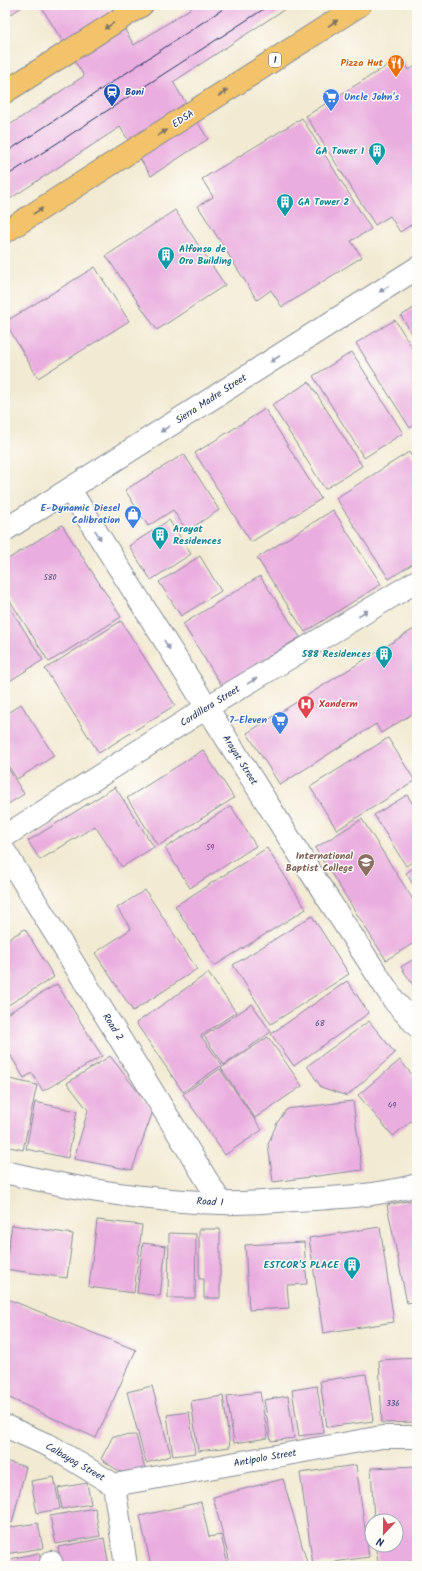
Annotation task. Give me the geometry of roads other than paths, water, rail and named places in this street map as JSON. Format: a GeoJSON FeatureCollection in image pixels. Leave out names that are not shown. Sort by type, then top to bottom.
{"type":"FeatureCollection","features":[{"type":"Feature","properties":{"kind":"highway"},"geometry":{"type":"LineString","coordinates":[[5,92],[142,5]]}},
{"type":"Feature","properties":{"kind":"highway","name":"EDSA"},"geometry":{"type":"LineString","coordinates":[[5,232],[360,5]]}},
{"type":"Feature","properties":{"kind":"street","name":"Sierra Madre Street"},"geometry":{"type":"LineString","coordinates":[[5,530],[417,268]]}},
{"type":"Feature","properties":{"kind":"street","name":"Arayat Street"},"geometry":{"type":"LineString","coordinates":[[70,490],[206,708],[395,1002],[417,1026]]}},
{"type":"Feature","properties":{"kind":"street","name":"Cordillera Street"},"geometry":{"type":"LineString","coordinates":[[5,836],[206,708],[417,581]]}},
{"type":"Feature","properties":{"kind":"street","name":"Road 2"},"geometry":{"type":"LineString","coordinates":[[5,852],[221,1203]]}},
{"type":"Feature","properties":{"kind":"street","name":"Road 1"},"geometry":{"type":"LineString","coordinates":[[5,1172],[44,1182],[119,1195],[221,1203],[338,1198],[396,1191],[417,1185]]}},
{"type":"Feature","properties":{"kind":"street","name":"Calbayog Street"},"geometry":{"type":"LineString","coordinates":[[5,1426],[52,1447],[114,1485],[126,1566]]}},
{"type":"Feature","properties":{"kind":"street","name":"Antipolo Street"},"geometry":{"type":"LineString","coordinates":[[114,1485],[382,1437],[417,1437]]}},
{"type":"Feature","properties":{"kind":"tram line"},"geometry":{"type":"LineString","coordinates":[[5,153],[229,5]]}},
{"type":"Feature","properties":{"kind":"tram line"},"geometry":{"type":"LineString","coordinates":[[5,177],[270,5]]}},
{"type":"Feature","properties":{"kind":"place","name":"Pizza Hut"},"geometry":{"type":"Point","coordinates":[396,78]}},
{"type":"Feature","properties":{"kind":"place","name":"Boni"},"geometry":{"type":"Point","coordinates":[112,107]}},
{"type":"Feature","properties":{"kind":"place","name":"Uncle John's"},"geometry":{"type":"Point","coordinates":[331,112]}},
{"type":"Feature","properties":{"kind":"place","name":"GA Tower 1"},"geometry":{"type":"Point","coordinates":[377,166]}},
{"type":"Feature","properties":{"kind":"place","name":"GA Tower 2"},"geometry":{"type":"Point","coordinates":[285,217]}},
{"type":"Feature","properties":{"kind":"place","name":"Alfonso de Oro Building"},"geometry":{"type":"Point","coordinates":[166,270]}},
{"type":"Feature","properties":{"kind":"place","name":"E-Dynamic Diesel Calibration"},"geometry":{"type":"Point","coordinates":[133,529]}},
{"type":"Feature","properties":{"kind":"place","name":"Arayat Residences"},"geometry":{"type":"Point","coordinates":[160,550]}},
{"type":"Feature","properties":{"kind":"place","name":"588 Residences"},"geometry":{"type":"Point","coordinates":[384,669]}},
{"type":"Feature","properties":{"kind":"place","name":"Xanderm"},"geometry":{"type":"Point","coordinates":[306,719]}},
{"type":"Feature","properties":{"kind":"place","name":"7-Eleven"},"geometry":{"type":"Point","coordinates":[280,735]}},
{"type":"Feature","properties":{"kind":"place","name":"International Baptist College"},"geometry":{"type":"Point","coordinates":[366,877]}},
{"type":"Feature","properties":{"kind":"place","name":"ESTCOR'S PLACE"},"geometry":{"type":"Point","coordinates":[352,1280]}}]}
